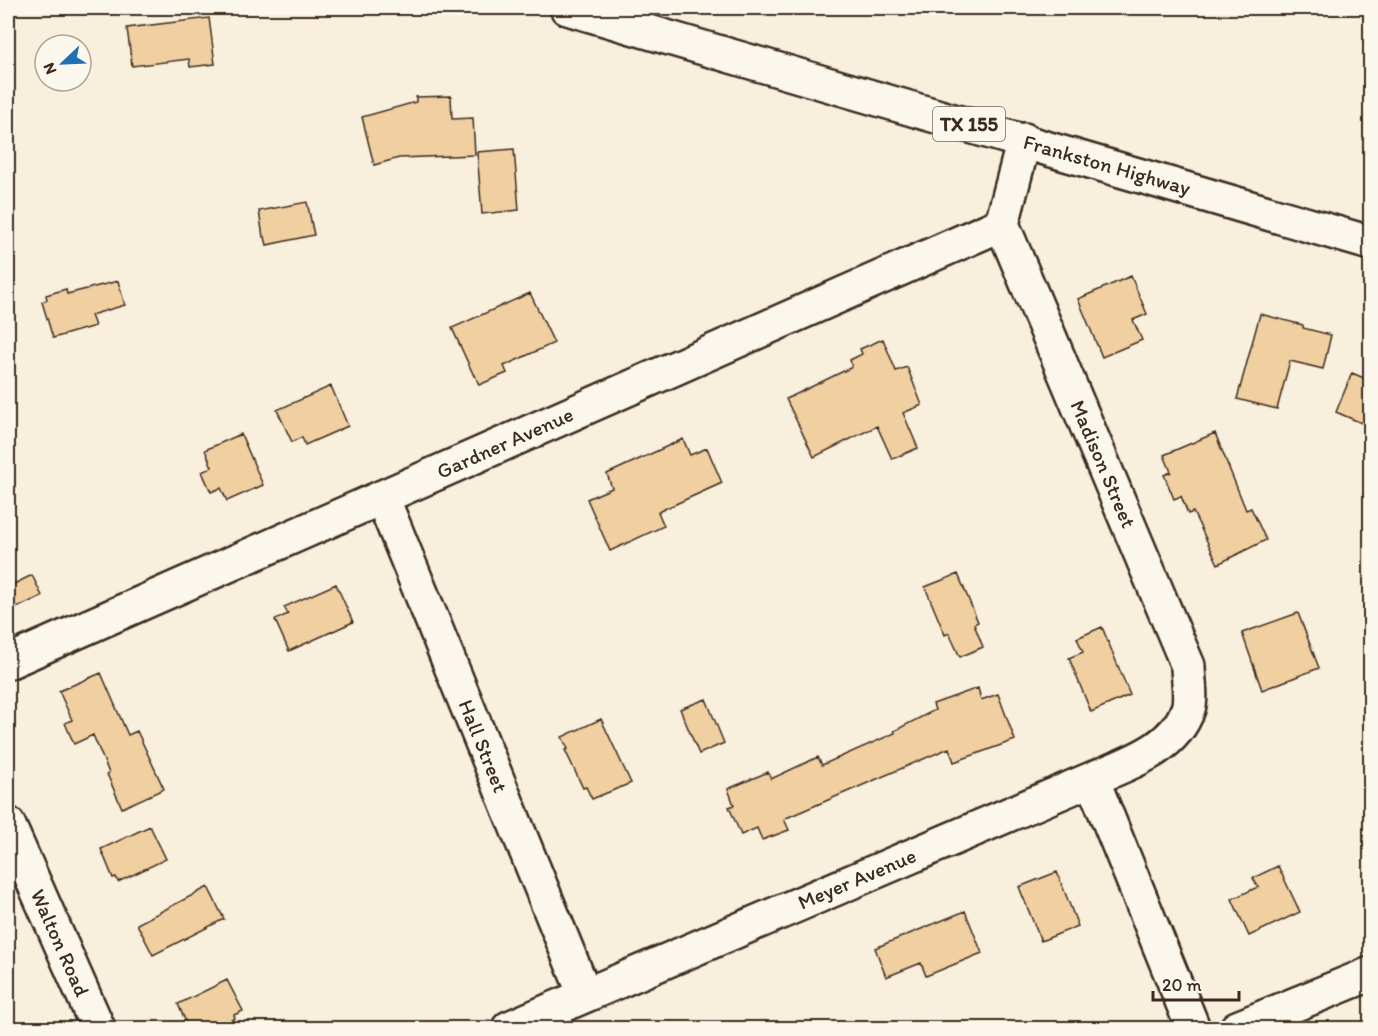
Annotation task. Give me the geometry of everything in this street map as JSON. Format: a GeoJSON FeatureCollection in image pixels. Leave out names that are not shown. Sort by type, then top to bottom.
{"type":"FeatureCollection","features":[{"type":"Feature","properties":{"kind":"street","name":"Frankston Highway"},"geometry":{"type":"LineString","coordinates":[[567,8],[1371,243]]}},
{"type":"Feature","properties":{"kind":"street"},"geometry":{"type":"LineString","coordinates":[[1002,224],[1024,141]]}},
{"type":"Feature","properties":{"kind":"street","name":"Gardner Avenue"},"geometry":{"type":"LineString","coordinates":[[8,662],[1002,224]]}},
{"type":"Feature","properties":{"kind":"street","name":"Madison Street"},"geometry":{"type":"LineString","coordinates":[[1002,224],[1188,666],[1189,707]]}},
{"type":"Feature","properties":{"kind":"street","name":"Hall Street"},"geometry":{"type":"LineString","coordinates":[[382,497],[585,994]]}},
{"type":"Feature","properties":{"kind":"street","name":"Meyer Avenue"},"geometry":{"type":"LineString","coordinates":[[509,1029],[585,994],[1148,754],[1172,736],[1189,707]]}},
{"type":"Feature","properties":{"kind":"street"},"geometry":{"type":"LineString","coordinates":[[1092,779],[1193,1029]]}},
{"type":"Feature","properties":{"kind":"street","name":"Walton Road"},"geometry":{"type":"LineString","coordinates":[[8,824],[98,1029]]}},
{"type":"Feature","properties":{"kind":"street"},"geometry":{"type":"LineString","coordinates":[[1237,1029],[1371,974]]}},
{"type":"Feature","properties":{"kind":"building"},"geometry":{"type":"Polygon","coordinates":[[[209,18],[215,64],[190,67],[189,59],[132,66],[127,28],[209,18]]]}},
{"type":"Feature","properties":{"kind":"building"},"geometry":{"type":"Polygon","coordinates":[[[451,96],[452,119],[473,118],[475,155],[399,158],[374,165],[362,117],[416,102],[416,97],[451,96]]]}},
{"type":"Feature","properties":{"kind":"building"},"geometry":{"type":"Polygon","coordinates":[[[514,149],[519,210],[482,214],[477,152],[514,149]]]}},
{"type":"Feature","properties":{"kind":"building"},"geometry":{"type":"Polygon","coordinates":[[[307,202],[314,235],[267,245],[263,237],[259,211],[307,202]]]}},
{"type":"Feature","properties":{"kind":"building"},"geometry":{"type":"Polygon","coordinates":[[[1131,276],[1147,314],[1133,320],[1142,340],[1102,357],[1078,299],[1131,276]]]}},
{"type":"Feature","properties":{"kind":"building"},"geometry":{"type":"Polygon","coordinates":[[[118,281],[125,305],[91,315],[95,326],[53,338],[42,302],[47,300],[46,295],[66,289],[67,294],[118,281]]]}},
{"type":"Feature","properties":{"kind":"building"},"geometry":{"type":"Polygon","coordinates":[[[530,293],[554,343],[504,366],[507,373],[479,385],[452,328],[530,293]]]}},
{"type":"Feature","properties":{"kind":"building"},"geometry":{"type":"Polygon","coordinates":[[[1260,314],[1331,335],[1323,369],[1290,361],[1277,409],[1237,399],[1260,314]]]}},
{"type":"Feature","properties":{"kind":"building"},"geometry":{"type":"Polygon","coordinates":[[[883,339],[896,371],[907,367],[922,405],[903,413],[918,448],[892,459],[877,426],[814,457],[786,399],[852,367],[850,360],[862,354],[860,349],[883,339]]]}},
{"type":"Feature","properties":{"kind":"building"},"geometry":{"type":"Polygon","coordinates":[[[1352,373],[1371,381],[1371,427],[1336,412],[1352,373]]]}},
{"type":"Feature","properties":{"kind":"building"},"geometry":{"type":"Polygon","coordinates":[[[331,386],[348,426],[305,445],[302,437],[292,442],[277,410],[331,386]]]}},
{"type":"Feature","properties":{"kind":"building"},"geometry":{"type":"Polygon","coordinates":[[[1215,433],[1246,510],[1251,508],[1266,540],[1218,564],[1193,512],[1188,514],[1181,496],[1174,499],[1164,475],[1171,472],[1164,455],[1215,433]]]}},
{"type":"Feature","properties":{"kind":"building"},"geometry":{"type":"Polygon","coordinates":[[[241,434],[263,485],[227,501],[221,488],[211,492],[202,472],[212,467],[205,450],[241,434]]]}},
{"type":"Feature","properties":{"kind":"building"},"geometry":{"type":"Polygon","coordinates":[[[683,439],[690,455],[707,448],[722,483],[658,512],[664,526],[610,551],[587,499],[612,488],[607,474],[683,439]]]}},
{"type":"Feature","properties":{"kind":"building"},"geometry":{"type":"Polygon","coordinates":[[[958,574],[978,622],[974,624],[983,647],[960,657],[949,633],[945,635],[925,587],[958,574]]]}},
{"type":"Feature","properties":{"kind":"building"},"geometry":{"type":"Polygon","coordinates":[[[32,575],[42,596],[8,612],[8,587],[32,575]]]}},
{"type":"Feature","properties":{"kind":"building"},"geometry":{"type":"Polygon","coordinates":[[[336,584],[353,622],[289,651],[275,620],[288,614],[284,607],[336,584]]]}},
{"type":"Feature","properties":{"kind":"building"},"geometry":{"type":"Polygon","coordinates":[[[1298,613],[1319,668],[1262,690],[1242,633],[1298,613]]]}},
{"type":"Feature","properties":{"kind":"building"},"geometry":{"type":"Polygon","coordinates":[[[1102,627],[1130,695],[1091,712],[1069,658],[1083,652],[1077,638],[1102,627]]]}},
{"type":"Feature","properties":{"kind":"building"},"geometry":{"type":"Polygon","coordinates":[[[101,673],[128,735],[137,731],[164,789],[122,808],[93,735],[74,744],[65,723],[72,720],[59,691],[101,673]]]}},
{"type":"Feature","properties":{"kind":"building"},"geometry":{"type":"Polygon","coordinates":[[[978,688],[981,700],[998,694],[1015,740],[954,762],[949,748],[784,819],[789,830],[762,840],[757,828],[741,835],[729,807],[734,805],[728,789],[768,772],[771,779],[818,757],[822,765],[895,733],[894,731],[935,710],[933,704],[978,688]]]}},
{"type":"Feature","properties":{"kind":"building"},"geometry":{"type":"Polygon","coordinates":[[[706,699],[724,743],[699,754],[680,709],[706,699]]]}},
{"type":"Feature","properties":{"kind":"building"},"geometry":{"type":"Polygon","coordinates":[[[601,719],[631,783],[592,799],[586,787],[583,788],[565,750],[568,749],[562,737],[601,719]]]}},
{"type":"Feature","properties":{"kind":"building"},"geometry":{"type":"Polygon","coordinates":[[[150,826],[166,859],[118,882],[116,877],[113,878],[101,849],[150,826]]]}},
{"type":"Feature","properties":{"kind":"building"},"geometry":{"type":"Polygon","coordinates":[[[1278,866],[1300,912],[1249,936],[1232,899],[1258,887],[1253,878],[1278,866]]]}},
{"type":"Feature","properties":{"kind":"building"},"geometry":{"type":"Polygon","coordinates":[[[1057,872],[1078,926],[1041,941],[1019,887],[1057,872]]]}},
{"type":"Feature","properties":{"kind":"building"},"geometry":{"type":"Polygon","coordinates":[[[208,887],[224,919],[153,955],[137,924],[208,887]]]}},
{"type":"Feature","properties":{"kind":"building"},"geometry":{"type":"Polygon","coordinates":[[[965,911],[982,953],[926,976],[921,963],[886,977],[875,948],[965,911]]]}},
{"type":"Feature","properties":{"kind":"building"},"geometry":{"type":"Polygon","coordinates":[[[227,980],[243,1011],[215,1029],[189,1029],[178,1004],[227,980]]]}}]}
